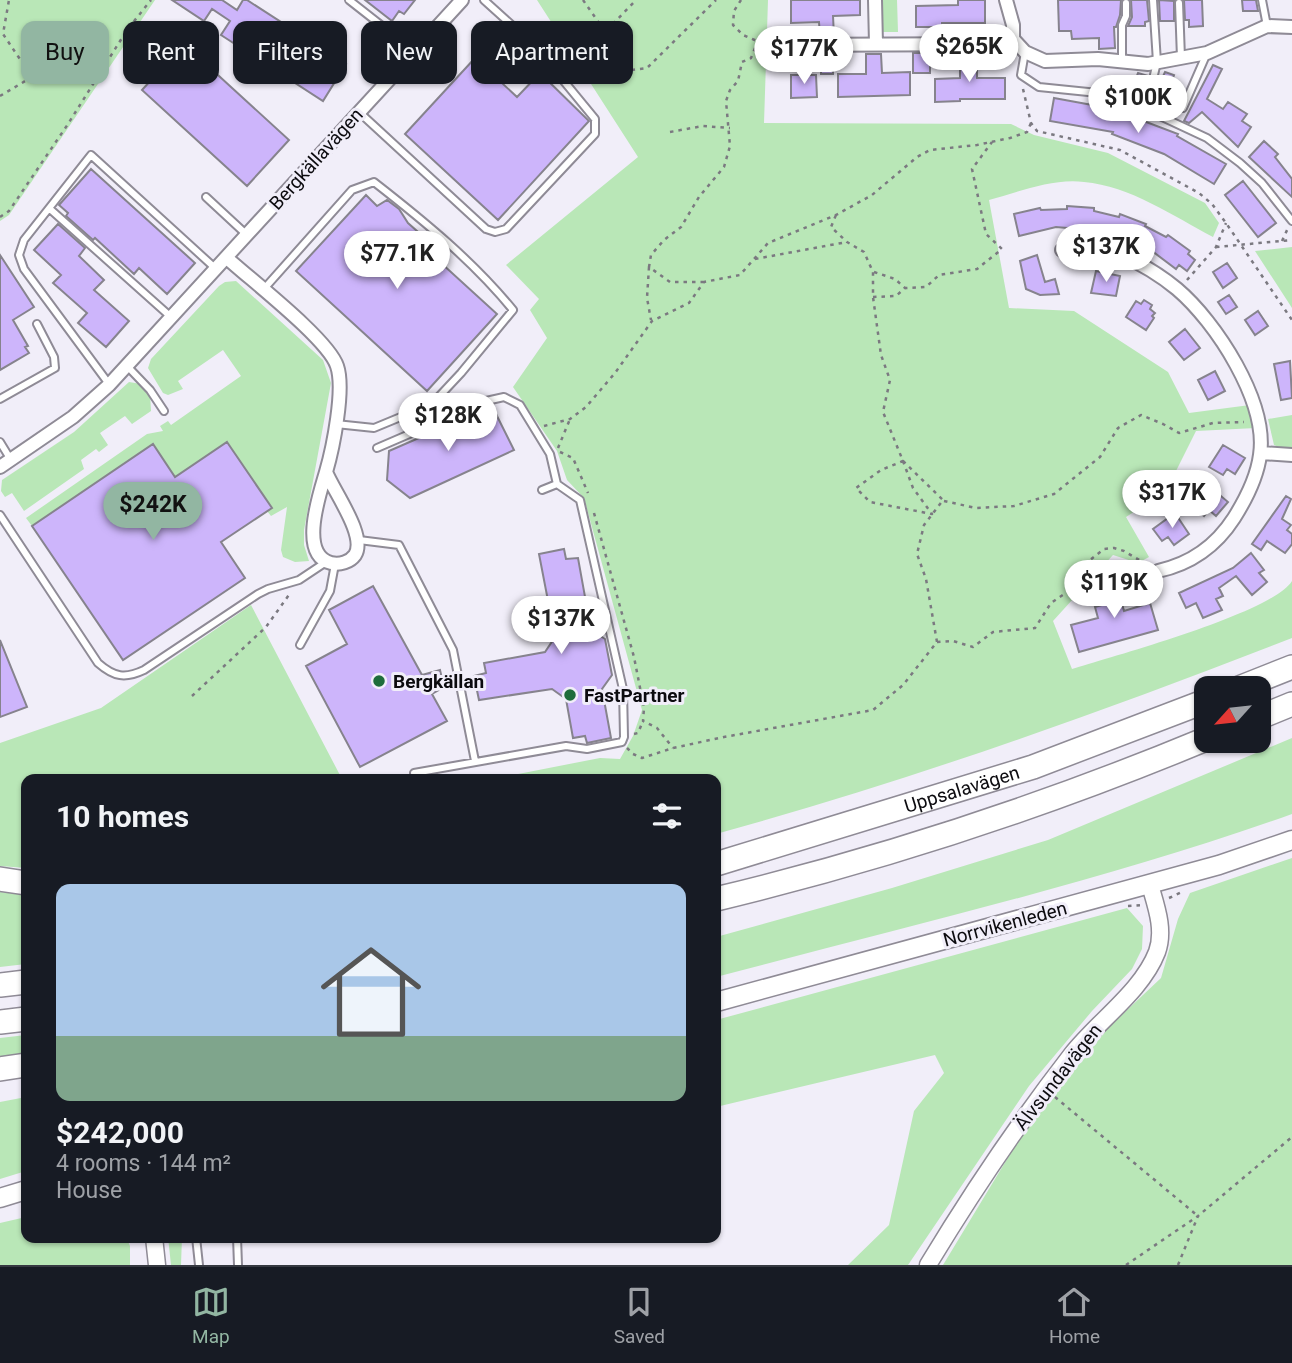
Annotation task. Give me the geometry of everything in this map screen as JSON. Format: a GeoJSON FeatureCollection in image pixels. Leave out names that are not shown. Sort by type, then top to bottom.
{"type":"FeatureCollection","features":[{"type":"Feature","properties":{"kind":"highway"},"geometry":{"type":"LineString","coordinates":[[1269,676],[1292,667]]}},
{"type":"Feature","properties":{"kind":"highway"},"geometry":{"type":"LineString","coordinates":[[1271,713],[1292,704]]}},
{"type":"Feature","properties":{"kind":"highway","name":"Uppsalavägen"},"geometry":{"type":"LineString","coordinates":[[721,862],[1033,767],[1194,706]]}},
{"type":"Feature","properties":{"kind":"highway","name":"Uppsalavägen"},"geometry":{"type":"LineString","coordinates":[[721,898],[959,831],[1116,777],[1194,744]]}},
{"type":"Feature","properties":{"kind":"highway"},"geometry":{"type":"LineString","coordinates":[[721,846],[902,807]]}},
{"type":"Feature","properties":{"kind":"highway"},"geometry":{"type":"LineString","coordinates":[[0,880],[21,882]]}},
{"type":"Feature","properties":{"kind":"highway"},"geometry":{"type":"LineString","coordinates":[[721,902],[775,884]]}},
{"type":"Feature","properties":{"kind":"highway"},"geometry":{"type":"LineString","coordinates":[[0,985],[21,983]]}},
{"type":"Feature","properties":{"kind":"highway"},"geometry":{"type":"LineString","coordinates":[[0,1022],[21,1020]]}},
{"type":"Feature","properties":{"kind":"highway"},"geometry":{"type":"LineString","coordinates":[[0,1069],[21,1066]]}},
{"type":"Feature","properties":{"kind":"main road","name":"Norrvikenleden"},"geometry":{"type":"LineString","coordinates":[[721,1001],[1150,885],[1292,840]]}},
{"type":"Feature","properties":{"kind":"main road"},"geometry":{"type":"LineString","coordinates":[[0,1198],[21,1192]]}},
{"type":"Feature","properties":{"kind":"street","name":"Bergkällavägen"},"geometry":{"type":"LineString","coordinates":[[442,21],[462,0]]}},
{"type":"Feature","properties":{"kind":"street"},"geometry":{"type":"LineString","coordinates":[[875,0],[876,44]]}},
{"type":"Feature","properties":{"kind":"street"},"geometry":{"type":"LineString","coordinates":[[1006,0],[1013,25],[1013,39],[1025,51],[1045,61],[1098,58],[1148,64],[1208,53],[1268,26],[1292,27]]}},
{"type":"Feature","properties":{"kind":"street"},"geometry":{"type":"LineString","coordinates":[[776,45],[1005,44],[1013,39]]}},
{"type":"Feature","properties":{"kind":"street","name":"Bergkällavägen"},"geometry":{"type":"LineString","coordinates":[[5,463],[74,417],[128,367],[384,84]]}},
{"type":"Feature","properties":{"kind":"street"},"geometry":{"type":"LineString","coordinates":[[1062,250],[1082,244],[1104,247],[1151,269],[1178,290],[1208,322],[1230,355],[1250,396],[1258,421],[1261,453],[1244,503],[1218,538],[1203,552],[1184,565],[1158,571]]}},
{"type":"Feature","properties":{"kind":"street"},"geometry":{"type":"LineString","coordinates":[[227,258],[317,339],[336,363],[340,377],[340,398],[326,472],[318,494],[313,541],[315,549],[331,563],[351,559],[359,540],[326,472]]}},
{"type":"Feature","properties":{"kind":"street"},"geometry":{"type":"LineString","coordinates":[[1261,453],[1292,455]]}},
{"type":"Feature","properties":{"kind":"street","name":"Älvsundavägen"},"geometry":{"type":"LineString","coordinates":[[928,1265],[965,1204],[1045,1089],[1074,1051],[1146,974],[1158,950],[1161,926],[1150,885]]}},
{"type":"Feature","properties":{"kind":"street"},"geometry":{"type":"LineString","coordinates":[[154,1243],[157,1265]]}},
{"type":"Feature","properties":{"kind":"lane"},"geometry":{"type":"LineString","coordinates":[[349,0],[376,21]]}},
{"type":"Feature","properties":{"kind":"lane"},"geometry":{"type":"LineString","coordinates":[[359,112],[486,229],[495,232],[506,229],[595,134],[595,119],[535,46],[484,0]]}},
{"type":"Feature","properties":{"kind":"lane"},"geometry":{"type":"LineString","coordinates":[[1150,92],[1157,62],[1153,0]]}},
{"type":"Feature","properties":{"kind":"lane"},"geometry":{"type":"LineString","coordinates":[[1262,0],[1268,26]]}},
{"type":"Feature","properties":{"kind":"lane"},"geometry":{"type":"LineString","coordinates":[[1122,61],[1122,26],[1126,16],[1126,3]]}},
{"type":"Feature","properties":{"kind":"lane"},"geometry":{"type":"LineString","coordinates":[[1179,3],[1181,58]]}},
{"type":"Feature","properties":{"kind":"lane"},"geometry":{"type":"LineString","coordinates":[[1025,51],[1021,75],[1039,87],[1098,93],[1130,102],[1208,138],[1262,183],[1292,221]]}},
{"type":"Feature","properties":{"kind":"lane"},"geometry":{"type":"LineString","coordinates":[[1183,108],[1208,53]]}},
{"type":"Feature","properties":{"kind":"lane"},"geometry":{"type":"LineString","coordinates":[[109,385],[21,263],[19,255],[24,240],[91,155],[217,270]]}},
{"type":"Feature","properties":{"kind":"lane"},"geometry":{"type":"LineString","coordinates":[[263,290],[352,190],[374,182],[412,211],[486,278],[513,310],[432,404],[374,428],[335,424]]}},
{"type":"Feature","properties":{"kind":"lane"},"geometry":{"type":"LineString","coordinates":[[206,197],[247,235]]}},
{"type":"Feature","properties":{"kind":"lane"},"geometry":{"type":"LineString","coordinates":[[50,209],[173,318]]}},
{"type":"Feature","properties":{"kind":"lane"},"geometry":{"type":"LineString","coordinates":[[0,399],[55,368],[54,357],[37,324]]}},
{"type":"Feature","properties":{"kind":"lane"},"geometry":{"type":"LineString","coordinates":[[128,367],[150,390],[164,411]]}},
{"type":"Feature","properties":{"kind":"lane"},"geometry":{"type":"LineString","coordinates":[[377,448],[486,401],[504,397],[520,405],[554,461],[557,484],[580,500],[623,689],[623,740],[587,749],[566,746],[414,773]]}},
{"type":"Feature","properties":{"kind":"lane"},"geometry":{"type":"LineString","coordinates":[[0,442],[5,463]]}},
{"type":"Feature","properties":{"kind":"lane"},"geometry":{"type":"LineString","coordinates":[[542,490],[557,484]]}},
{"type":"Feature","properties":{"kind":"lane"},"geometry":{"type":"LineString","coordinates":[[0,515],[98,663],[108,672],[120,677],[133,676],[144,670],[258,594],[299,580],[331,563]]}},
{"type":"Feature","properties":{"kind":"lane"},"geometry":{"type":"LineString","coordinates":[[359,540],[399,545],[453,650],[475,761]]}},
{"type":"Feature","properties":{"kind":"lane"},"geometry":{"type":"LineString","coordinates":[[300,645],[330,591],[331,563]]}},
{"type":"Feature","properties":{"kind":"lane"},"geometry":{"type":"LineString","coordinates":[[197,1243],[199,1265]]}},
{"type":"Feature","properties":{"kind":"lane"},"geometry":{"type":"LineString","coordinates":[[237,1243],[238,1265]]}},
{"type":"Feature","properties":{"kind":"path"},"geometry":{"type":"LineString","coordinates":[[0,96],[32,77],[2,34],[9,0]]}},
{"type":"Feature","properties":{"kind":"path"},"geometry":{"type":"LineString","coordinates":[[0,217],[9,211],[128,30],[151,0]]}},
{"type":"Feature","properties":{"kind":"path"},"geometry":{"type":"LineString","coordinates":[[583,0],[599,21]]}},
{"type":"Feature","properties":{"kind":"path"},"geometry":{"type":"LineString","coordinates":[[616,21],[636,0]]}},
{"type":"Feature","properties":{"kind":"path"},"geometry":{"type":"LineString","coordinates":[[633,70],[647,68],[716,0]]}},
{"type":"Feature","properties":{"kind":"path"},"geometry":{"type":"LineString","coordinates":[[741,0],[734,11],[733,25],[743,35],[776,45]]}},
{"type":"Feature","properties":{"kind":"path"},"geometry":{"type":"LineString","coordinates":[[652,321],[647,298],[651,255],[681,227],[698,197],[724,167],[730,146],[726,100],[737,81],[742,62],[751,58],[758,41]]}},
{"type":"Feature","properties":{"kind":"path"},"geometry":{"type":"LineString","coordinates":[[1021,75],[1031,123],[1037,131],[1120,150],[1199,193],[1212,204],[1292,320]]}},
{"type":"Feature","properties":{"kind":"path"},"geometry":{"type":"LineString","coordinates":[[649,267],[670,282],[704,282],[740,275],[768,243],[836,215],[872,195],[917,157],[930,150],[992,142],[1027,132],[1031,123]]}},
{"type":"Feature","properties":{"kind":"path"},"geometry":{"type":"LineString","coordinates":[[670,132],[703,127],[730,128]]}},
{"type":"Feature","properties":{"kind":"path"},"geometry":{"type":"LineString","coordinates":[[873,297],[896,296],[905,288],[926,287],[939,275],[977,269],[1002,248],[986,234],[972,169],[992,142]]}},
{"type":"Feature","properties":{"kind":"path"},"geometry":{"type":"LineString","coordinates":[[836,215],[831,227],[847,242],[864,252],[873,272],[873,297],[881,355],[890,380],[883,412],[914,488],[932,514]]}},
{"type":"Feature","properties":{"kind":"path"},"geometry":{"type":"LineString","coordinates":[[1178,290],[1216,247],[1226,223]]}},
{"type":"Feature","properties":{"kind":"path"},"geometry":{"type":"LineString","coordinates":[[1216,247],[1292,240]]}},
{"type":"Feature","properties":{"kind":"path"},"geometry":{"type":"LineString","coordinates":[[755,259],[847,242]]}},
{"type":"Feature","properties":{"kind":"path"},"geometry":{"type":"LineString","coordinates":[[873,272],[895,279],[905,288]]}},
{"type":"Feature","properties":{"kind":"path"},"geometry":{"type":"LineString","coordinates":[[536,430],[570,419],[586,407],[615,373],[652,321],[689,303],[704,282]]}},
{"type":"Feature","properties":{"kind":"path"},"geometry":{"type":"LineString","coordinates":[[903,461],[943,500],[976,508],[1014,506],[1054,494],[1100,457],[1118,428],[1141,415],[1179,433],[1213,423],[1258,421]]}},
{"type":"Feature","properties":{"kind":"path"},"geometry":{"type":"LineString","coordinates":[[570,419],[557,451],[573,458],[589,497]]}},
{"type":"Feature","properties":{"kind":"path"},"geometry":{"type":"LineString","coordinates":[[903,461],[881,470],[856,488],[870,502],[932,514]]}},
{"type":"Feature","properties":{"kind":"path"},"geometry":{"type":"LineString","coordinates":[[937,642],[926,579],[916,554],[924,525],[943,500]]}},
{"type":"Feature","properties":{"kind":"path"},"geometry":{"type":"LineString","coordinates":[[592,506],[634,657],[644,708],[638,733],[623,740],[633,754],[642,758],[673,748],[873,710],[903,685],[937,642],[953,641],[973,647],[993,632],[1035,628],[1051,603],[1067,592],[1076,571],[1104,549],[1125,551],[1158,571]]}},
{"type":"Feature","properties":{"kind":"path"},"geometry":{"type":"LineString","coordinates":[[192,696],[266,627],[299,580]]}},
{"type":"Feature","properties":{"kind":"path"},"geometry":{"type":"LineString","coordinates":[[643,720],[657,728],[673,748]]}},
{"type":"Feature","properties":{"kind":"path"},"geometry":{"type":"LineString","coordinates":[[1045,1089],[1198,1216]]}},
{"type":"Feature","properties":{"kind":"path"},"geometry":{"type":"LineString","coordinates":[[1126,1265],[1198,1216],[1292,1137]]}},
{"type":"Feature","properties":{"kind":"path"},"geometry":{"type":"LineString","coordinates":[[1178,1265],[1198,1216]]}},
{"type":"Feature","properties":{"kind":"green space"},"geometry":{"type":"Polygon","coordinates":[[[0,0],[155,0],[141,21],[123,21],[123,47],[109,68],[109,21],[21,21],[21,84],[98,84],[9,215],[0,221],[0,0]]]}},
{"type":"Feature","properties":{"kind":"green space"},"geometry":{"type":"Polygon","coordinates":[[[537,0],[768,0],[764,123],[1011,124],[1034,135],[1108,153],[1205,203],[1219,223],[1213,237],[1151,203],[1118,189],[1084,182],[1036,186],[989,200],[1009,308],[1074,311],[1168,372],[1189,413],[1250,405],[1256,428],[1196,431],[1166,491],[1126,517],[1149,557],[1138,563],[1113,555],[1053,621],[1072,669],[1225,619],[1279,593],[1292,581],[1292,638],[934,768],[721,833],[721,774],[518,774],[600,758],[620,759],[633,736],[642,710],[584,498],[567,480],[557,451],[513,387],[547,338],[530,310],[539,299],[506,265],[638,157],[591,84],[633,84],[633,21],[551,21],[537,0]]]}},
{"type":"Feature","properties":{"kind":"green space"},"geometry":{"type":"Polygon","coordinates":[[[880,0],[897,0],[898,32],[882,32],[880,0]]]}},
{"type":"Feature","properties":{"kind":"green space"},"geometry":{"type":"Polygon","coordinates":[[[1292,247],[1292,308],[1255,251],[1292,247]]]}},
{"type":"Feature","properties":{"kind":"green space"},"geometry":{"type":"Polygon","coordinates":[[[236,281],[323,360],[331,383],[304,530],[304,545],[309,561],[295,562],[283,557],[281,550],[287,507],[271,516],[267,511],[271,507],[227,442],[175,477],[153,444],[32,526],[26,518],[147,434],[163,431],[160,426],[168,421],[171,425],[241,376],[223,350],[178,381],[183,389],[168,395],[163,393],[148,368],[151,359],[219,286],[225,282],[236,281]]]}},
{"type":"Feature","properties":{"kind":"green space"},"geometry":{"type":"Polygon","coordinates":[[[129,382],[141,384],[150,393],[151,411],[132,424],[125,416],[100,433],[108,445],[99,452],[96,449],[81,460],[84,469],[24,511],[12,493],[5,497],[1,491],[2,480],[74,432],[129,382]]]}},
{"type":"Feature","properties":{"kind":"green space"},"geometry":{"type":"Polygon","coordinates":[[[1292,415],[1292,448],[1274,445],[1268,419],[1292,415]]]}},
{"type":"Feature","properties":{"kind":"green space"},"geometry":{"type":"Polygon","coordinates":[[[251,605],[339,774],[21,774],[21,868],[0,866],[0,743],[101,708],[251,605]]]}},
{"type":"Feature","properties":{"kind":"green space"},"geometry":{"type":"Polygon","coordinates":[[[1292,738],[1292,814],[1078,882],[721,976],[721,936],[892,888],[1048,840],[1256,753],[1271,753],[1271,747],[1292,738]]]}},
{"type":"Feature","properties":{"kind":"green space"},"geometry":{"type":"Polygon","coordinates":[[[1292,858],[1292,1265],[943,1265],[1018,1141],[1107,1029],[1161,978],[1178,919],[1190,893],[1292,858]]]}},
{"type":"Feature","properties":{"kind":"green space"},"geometry":{"type":"Polygon","coordinates":[[[0,892],[21,894],[21,965],[0,967],[0,892]]]}},
{"type":"Feature","properties":{"kind":"green space"},"geometry":{"type":"Polygon","coordinates":[[[1127,908],[1143,926],[1142,949],[1132,969],[1092,1011],[1029,1086],[908,1265],[848,1265],[889,1225],[914,1111],[944,1073],[935,1055],[721,1106],[721,1019],[1127,908]]]}},
{"type":"Feature","properties":{"kind":"green space"},"geometry":{"type":"Polygon","coordinates":[[[21,1036],[21,1057],[0,1060],[0,1038],[21,1036]]]}},
{"type":"Feature","properties":{"kind":"green space"},"geometry":{"type":"Polygon","coordinates":[[[21,1098],[21,1173],[0,1179],[0,1102],[21,1098]]]}},
{"type":"Feature","properties":{"kind":"green space"},"geometry":{"type":"Polygon","coordinates":[[[21,1218],[21,1243],[129,1243],[130,1265],[0,1265],[0,1223],[21,1218]]]}},
{"type":"Feature","properties":{"kind":"green space"},"geometry":{"type":"Polygon","coordinates":[[[169,1243],[182,1243],[181,1265],[171,1265],[169,1243]]]}},
{"type":"Feature","properties":{"kind":"building"},"geometry":{"type":"Polygon","coordinates":[[[172,0],[222,0],[237,10],[243,0],[247,0],[279,21],[233,21],[233,43],[221,35],[230,21],[212,9],[204,21],[172,0]]]}},
{"type":"Feature","properties":{"kind":"building"},"geometry":{"type":"Polygon","coordinates":[[[365,0],[415,0],[404,14],[399,11],[392,21],[365,0]]]}},
{"type":"Feature","properties":{"kind":"building"},"geometry":{"type":"Polygon","coordinates":[[[791,0],[860,0],[860,15],[833,16],[834,36],[820,36],[819,22],[791,23],[791,0]]]}},
{"type":"Feature","properties":{"kind":"building"},"geometry":{"type":"Polygon","coordinates":[[[958,0],[985,0],[985,23],[942,23],[942,27],[916,27],[916,6],[958,5],[958,0]]]}},
{"type":"Feature","properties":{"kind":"building"},"geometry":{"type":"Polygon","coordinates":[[[1058,0],[1121,0],[1120,15],[1114,27],[1115,48],[1099,49],[1099,38],[1072,39],[1071,31],[1059,31],[1058,0]]]}},
{"type":"Feature","properties":{"kind":"building"},"geometry":{"type":"Polygon","coordinates":[[[1131,0],[1147,0],[1149,21],[1145,22],[1145,26],[1128,26],[1132,17],[1131,0]]]}},
{"type":"Feature","properties":{"kind":"building"},"geometry":{"type":"Polygon","coordinates":[[[1159,0],[1174,1],[1174,21],[1160,21],[1159,0]]]}},
{"type":"Feature","properties":{"kind":"building"},"geometry":{"type":"Polygon","coordinates":[[[1184,0],[1202,0],[1203,26],[1189,27],[1189,20],[1185,20],[1184,0]]]}},
{"type":"Feature","properties":{"kind":"building"},"geometry":{"type":"Polygon","coordinates":[[[1242,0],[1256,0],[1258,11],[1243,11],[1242,0]]]}},
{"type":"Feature","properties":{"kind":"building"},"geometry":{"type":"Polygon","coordinates":[[[913,53],[930,53],[930,73],[913,73],[913,53]]]}},
{"type":"Feature","properties":{"kind":"building"},"geometry":{"type":"Polygon","coordinates":[[[960,53],[977,53],[977,78],[1005,78],[1005,99],[935,102],[935,79],[960,78],[960,53]]]}},
{"type":"Feature","properties":{"kind":"building"},"geometry":{"type":"Polygon","coordinates":[[[866,54],[881,54],[882,73],[910,72],[910,95],[838,97],[838,74],[866,74],[866,54]]]}},
{"type":"Feature","properties":{"kind":"building"},"geometry":{"type":"Polygon","coordinates":[[[821,56],[833,56],[833,74],[821,74],[821,56]]]}},
{"type":"Feature","properties":{"kind":"building"},"geometry":{"type":"Polygon","coordinates":[[[471,62],[471,84],[503,84],[517,97],[529,84],[551,84],[589,121],[498,220],[405,134],[451,84],[457,84],[457,78],[471,62]]]}},
{"type":"Feature","properties":{"kind":"building"},"geometry":{"type":"Polygon","coordinates":[[[1213,65],[1222,69],[1207,99],[1223,109],[1228,102],[1247,114],[1242,121],[1251,127],[1238,147],[1202,112],[1189,123],[1184,121],[1213,65]]]}},
{"type":"Feature","properties":{"kind":"building"},"geometry":{"type":"Polygon","coordinates":[[[1165,72],[1174,75],[1162,108],[1153,105],[1155,100],[1149,98],[1155,95],[1159,80],[1161,81],[1165,72]]]}},
{"type":"Feature","properties":{"kind":"building"},"geometry":{"type":"Polygon","coordinates":[[[1138,73],[1148,76],[1144,91],[1146,96],[1132,90],[1138,73]]]}},
{"type":"Feature","properties":{"kind":"building"},"geometry":{"type":"Polygon","coordinates":[[[791,75],[816,75],[817,97],[791,98],[791,75]]]}},
{"type":"Feature","properties":{"kind":"building"},"geometry":{"type":"Polygon","coordinates":[[[219,76],[289,140],[247,186],[142,90],[147,84],[219,84],[219,76]]]}},
{"type":"Feature","properties":{"kind":"building"},"geometry":{"type":"Polygon","coordinates":[[[297,84],[334,84],[323,101],[297,84]]]}},
{"type":"Feature","properties":{"kind":"building"},"geometry":{"type":"Polygon","coordinates":[[[1054,98],[1114,109],[1178,134],[1177,136],[1226,164],[1214,184],[1164,154],[1112,134],[1113,132],[1050,121],[1054,98]]]}},
{"type":"Feature","properties":{"kind":"building"},"geometry":{"type":"Polygon","coordinates":[[[1264,141],[1278,154],[1275,157],[1292,179],[1292,197],[1249,157],[1264,141]]]}},
{"type":"Feature","properties":{"kind":"building"},"geometry":{"type":"Polygon","coordinates":[[[91,169],[195,263],[167,294],[139,268],[134,274],[66,216],[68,213],[59,205],[91,169]]]}},
{"type":"Feature","properties":{"kind":"building"},"geometry":{"type":"Polygon","coordinates":[[[1243,181],[1276,223],[1258,237],[1225,195],[1243,181]]]}},
{"type":"Feature","properties":{"kind":"building"},"geometry":{"type":"Polygon","coordinates":[[[366,195],[377,206],[387,200],[399,209],[408,223],[435,247],[429,252],[497,314],[427,391],[296,271],[366,195]]]}},
{"type":"Feature","properties":{"kind":"building"},"geometry":{"type":"Polygon","coordinates":[[[1067,206],[1094,208],[1094,211],[1119,217],[1120,214],[1146,224],[1145,226],[1166,237],[1168,235],[1190,251],[1188,254],[1195,260],[1187,271],[1179,265],[1176,269],[1148,248],[1102,231],[1056,227],[1019,236],[1014,214],[1040,208],[1067,209],[1067,206]]]}},
{"type":"Feature","properties":{"kind":"building"},"geometry":{"type":"Polygon","coordinates":[[[58,224],[85,248],[79,256],[104,280],[94,290],[129,321],[106,347],[78,323],[87,313],[53,283],[61,275],[34,250],[58,224]]]}},
{"type":"Feature","properties":{"kind":"building"},"geometry":{"type":"Polygon","coordinates":[[[0,255],[34,307],[13,320],[28,346],[25,347],[29,353],[0,370],[0,255]]]}},
{"type":"Feature","properties":{"kind":"building"},"geometry":{"type":"Polygon","coordinates":[[[1037,255],[1045,282],[1055,279],[1059,294],[1040,295],[1026,289],[1020,261],[1037,255]]]}},
{"type":"Feature","properties":{"kind":"building"},"geometry":{"type":"Polygon","coordinates":[[[1227,263],[1237,278],[1223,288],[1213,272],[1227,263]]]}},
{"type":"Feature","properties":{"kind":"building"},"geometry":{"type":"Polygon","coordinates":[[[1096,271],[1120,276],[1116,296],[1091,293],[1096,271]]]}},
{"type":"Feature","properties":{"kind":"building"},"geometry":{"type":"Polygon","coordinates":[[[1229,295],[1237,307],[1226,314],[1218,302],[1229,295]]]}},
{"type":"Feature","properties":{"kind":"building"},"geometry":{"type":"Polygon","coordinates":[[[1144,300],[1152,305],[1150,309],[1155,313],[1146,330],[1126,317],[1136,301],[1141,304],[1144,300]]]}},
{"type":"Feature","properties":{"kind":"building"},"geometry":{"type":"Polygon","coordinates":[[[1258,311],[1268,326],[1255,335],[1245,320],[1258,311]]]}},
{"type":"Feature","properties":{"kind":"building"},"geometry":{"type":"Polygon","coordinates":[[[1185,329],[1200,348],[1184,360],[1169,342],[1185,329]]]}},
{"type":"Feature","properties":{"kind":"building"},"geometry":{"type":"Polygon","coordinates":[[[1290,361],[1292,398],[1281,400],[1274,364],[1290,361]]]}},
{"type":"Feature","properties":{"kind":"building"},"geometry":{"type":"Polygon","coordinates":[[[1215,371],[1225,391],[1208,400],[1198,380],[1215,371]]]}},
{"type":"Feature","properties":{"kind":"building"},"geometry":{"type":"Polygon","coordinates":[[[492,406],[514,450],[410,498],[387,480],[389,451],[492,406]]]}},
{"type":"Feature","properties":{"kind":"building"},"geometry":{"type":"Polygon","coordinates":[[[227,442],[272,508],[221,542],[245,578],[123,660],[32,526],[153,444],[175,477],[227,442]]]}},
{"type":"Feature","properties":{"kind":"building"},"geometry":{"type":"Polygon","coordinates":[[[1223,445],[1245,458],[1235,474],[1227,469],[1223,475],[1209,467],[1223,445]]]}},
{"type":"Feature","properties":{"kind":"building"},"geometry":{"type":"Polygon","coordinates":[[[1208,485],[1228,502],[1216,516],[1209,510],[1204,516],[1191,505],[1208,485]]]}},
{"type":"Feature","properties":{"kind":"building"},"geometry":{"type":"Polygon","coordinates":[[[1286,496],[1291,499],[1282,519],[1291,525],[1287,530],[1292,534],[1292,544],[1285,553],[1267,541],[1261,550],[1252,544],[1286,496]]]}},
{"type":"Feature","properties":{"kind":"building"},"geometry":{"type":"Polygon","coordinates":[[[1175,513],[1189,534],[1174,545],[1168,537],[1162,541],[1153,529],[1175,513]]]}},
{"type":"Feature","properties":{"kind":"building"},"geometry":{"type":"Polygon","coordinates":[[[564,549],[566,559],[578,558],[591,630],[605,639],[612,675],[602,689],[611,738],[587,743],[585,736],[573,738],[566,699],[552,689],[479,700],[474,676],[486,673],[484,663],[545,652],[555,637],[539,554],[564,549]]]}},
{"type":"Feature","properties":{"kind":"building"},"geometry":{"type":"Polygon","coordinates":[[[1251,553],[1264,570],[1259,573],[1267,582],[1252,595],[1236,576],[1219,588],[1223,596],[1216,599],[1222,610],[1203,618],[1196,603],[1186,608],[1179,593],[1233,568],[1251,553]]]}},
{"type":"Feature","properties":{"kind":"building"},"geometry":{"type":"Polygon","coordinates":[[[1115,566],[1126,577],[1117,586],[1124,611],[1150,603],[1158,630],[1079,652],[1071,625],[1098,618],[1095,607],[1119,600],[1100,581],[1115,566]]]}},
{"type":"Feature","properties":{"kind":"building","name":"Bergkällan"},"geometry":{"type":"Polygon","coordinates":[[[373,586],[422,675],[440,670],[444,687],[432,694],[447,721],[360,767],[306,666],[347,644],[329,610],[373,586]]]}},
{"type":"Feature","properties":{"kind":"building"},"geometry":{"type":"Polygon","coordinates":[[[0,640],[27,707],[0,717],[0,640]]]}},
{"type":"Feature","properties":{"kind":"place","name":"Bergkällan"},"geometry":{"type":"Point","coordinates":[379,681]}},
{"type":"Feature","properties":{"kind":"place","name":"FastPartner"},"geometry":{"type":"Point","coordinates":[570,695]}}]}
